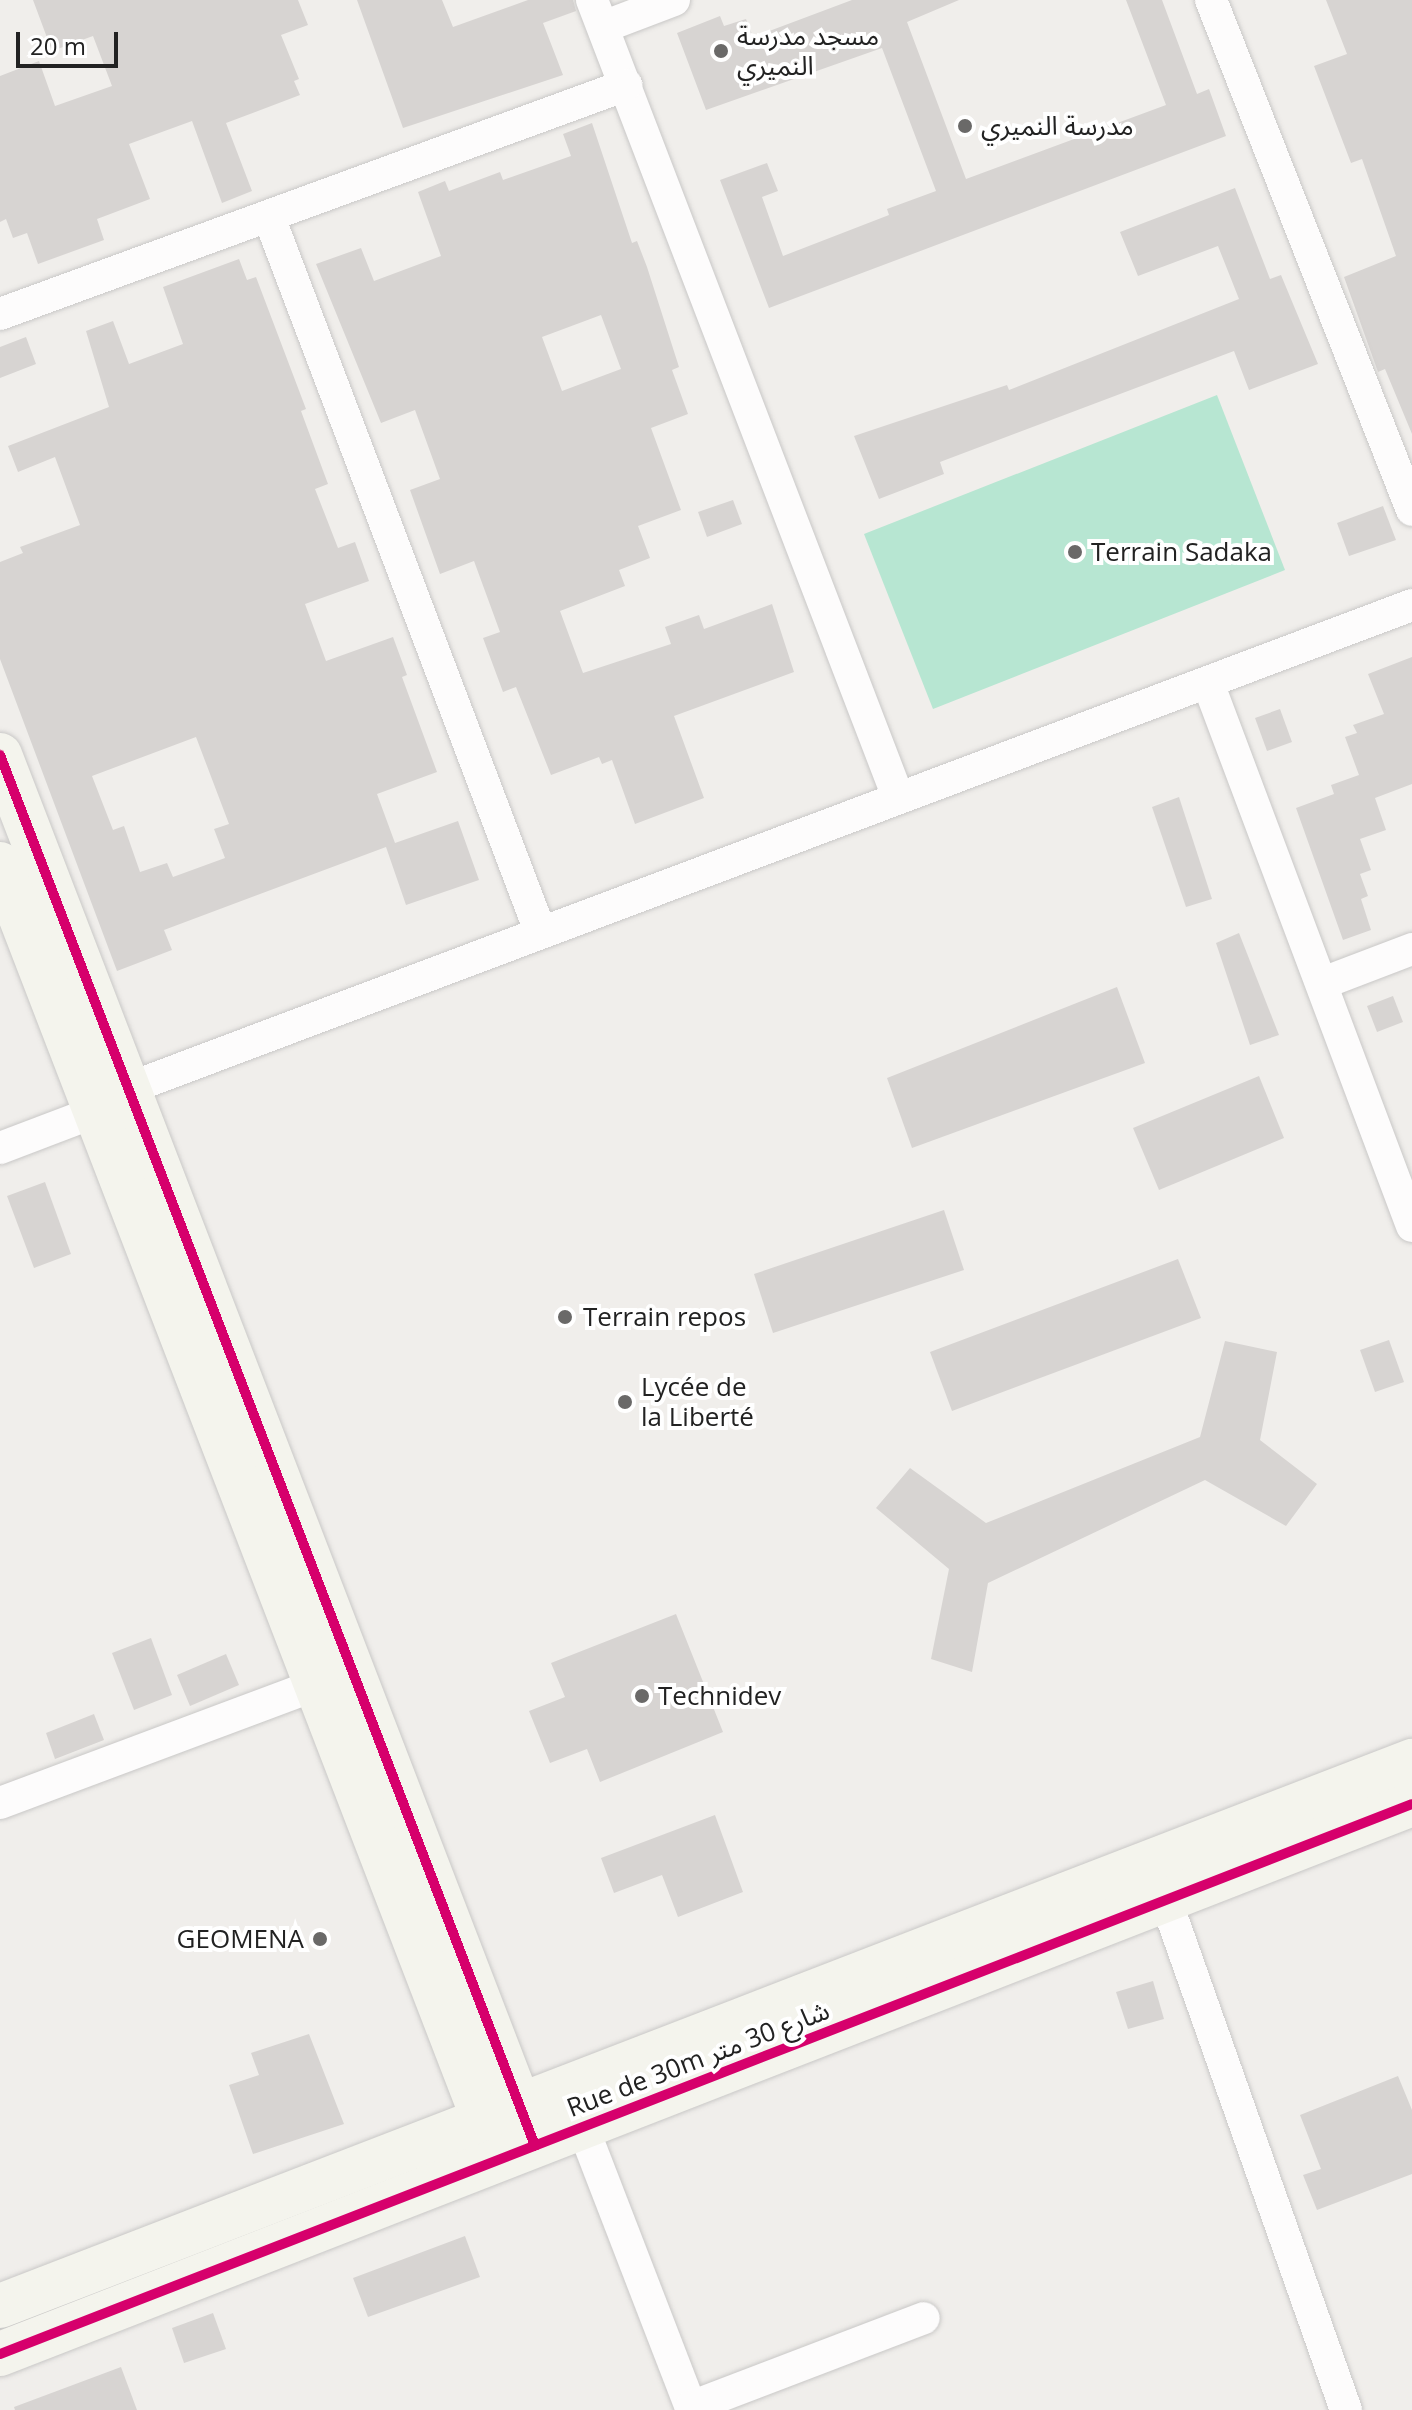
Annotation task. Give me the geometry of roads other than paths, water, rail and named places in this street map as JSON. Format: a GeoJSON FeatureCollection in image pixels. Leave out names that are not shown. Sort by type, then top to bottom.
{"type":"FeatureCollection","features":[{"type":"Feature","properties":{"kind":"street"},"geometry":{"type":"LineString","coordinates":[[674,0],[597,13],[898,797]]}},
{"type":"Feature","properties":{"kind":"street"},"geometry":{"type":"LineString","coordinates":[[1211,0],[1412,510]]}},
{"type":"Feature","properties":{"kind":"street"},"geometry":{"type":"LineString","coordinates":[[0,314],[626,85]]}},
{"type":"Feature","properties":{"kind":"street"},"geometry":{"type":"LineString","coordinates":[[269,217],[540,931]]}},
{"type":"Feature","properties":{"kind":"street"},"geometry":{"type":"LineString","coordinates":[[0,1148],[540,931],[1412,605]]}},
{"type":"Feature","properties":{"kind":"street"},"geometry":{"type":"LineString","coordinates":[[1208,683],[1412,1226]]}},
{"type":"Feature","properties":{"kind":"street"},"geometry":{"type":"LineString","coordinates":[[0,755],[111,1101],[316,1685],[501,2110]]}},
{"type":"Feature","properties":{"kind":"street"},"geometry":{"type":"LineString","coordinates":[[0,864],[111,1101],[516,2153]]}},
{"type":"Feature","properties":{"kind":"street"},"geometry":{"type":"LineString","coordinates":[[1323,983],[1412,949]]}},
{"type":"Feature","properties":{"kind":"street"},"geometry":{"type":"LineString","coordinates":[[0,1803],[316,1685]]}},
{"type":"Feature","properties":{"kind":"street","name":"Rue de 30m شارع 30 متر"},"geometry":{"type":"LineString","coordinates":[[0,2306],[501,2110],[1412,1761]]}},
{"type":"Feature","properties":{"kind":"street","name":"Rue de 30m شارع 30 متر"},"geometry":{"type":"LineString","coordinates":[[0,2354],[1412,1804]]}},
{"type":"Feature","properties":{"kind":"street"},"geometry":{"type":"LineString","coordinates":[[1165,1898],[1346,2410]]}},
{"type":"Feature","properties":{"kind":"street"},"geometry":{"type":"LineString","coordinates":[[583,2128],[691,2409],[924,2318]]}},
{"type":"Feature","properties":{"kind":"place","name":"مسجد مدرسة النميري"},"geometry":{"type":"Point","coordinates":[721,51]}},
{"type":"Feature","properties":{"kind":"place","name":"مدرسة النميري"},"geometry":{"type":"Point","coordinates":[965,126]}},
{"type":"Feature","properties":{"kind":"place","name":"Terrain Sadaka"},"geometry":{"type":"Point","coordinates":[1075,552]}},
{"type":"Feature","properties":{"kind":"place","name":"Terrain repos"},"geometry":{"type":"Point","coordinates":[565,1317]}},
{"type":"Feature","properties":{"kind":"place","name":"Lycée de la Liberté"},"geometry":{"type":"Point","coordinates":[625,1402]}},
{"type":"Feature","properties":{"kind":"place","name":"Technidev"},"geometry":{"type":"Point","coordinates":[642,1696]}},
{"type":"Feature","properties":{"kind":"place","name":"GEOMENA"},"geometry":{"type":"Point","coordinates":[320,1939]}}]}
